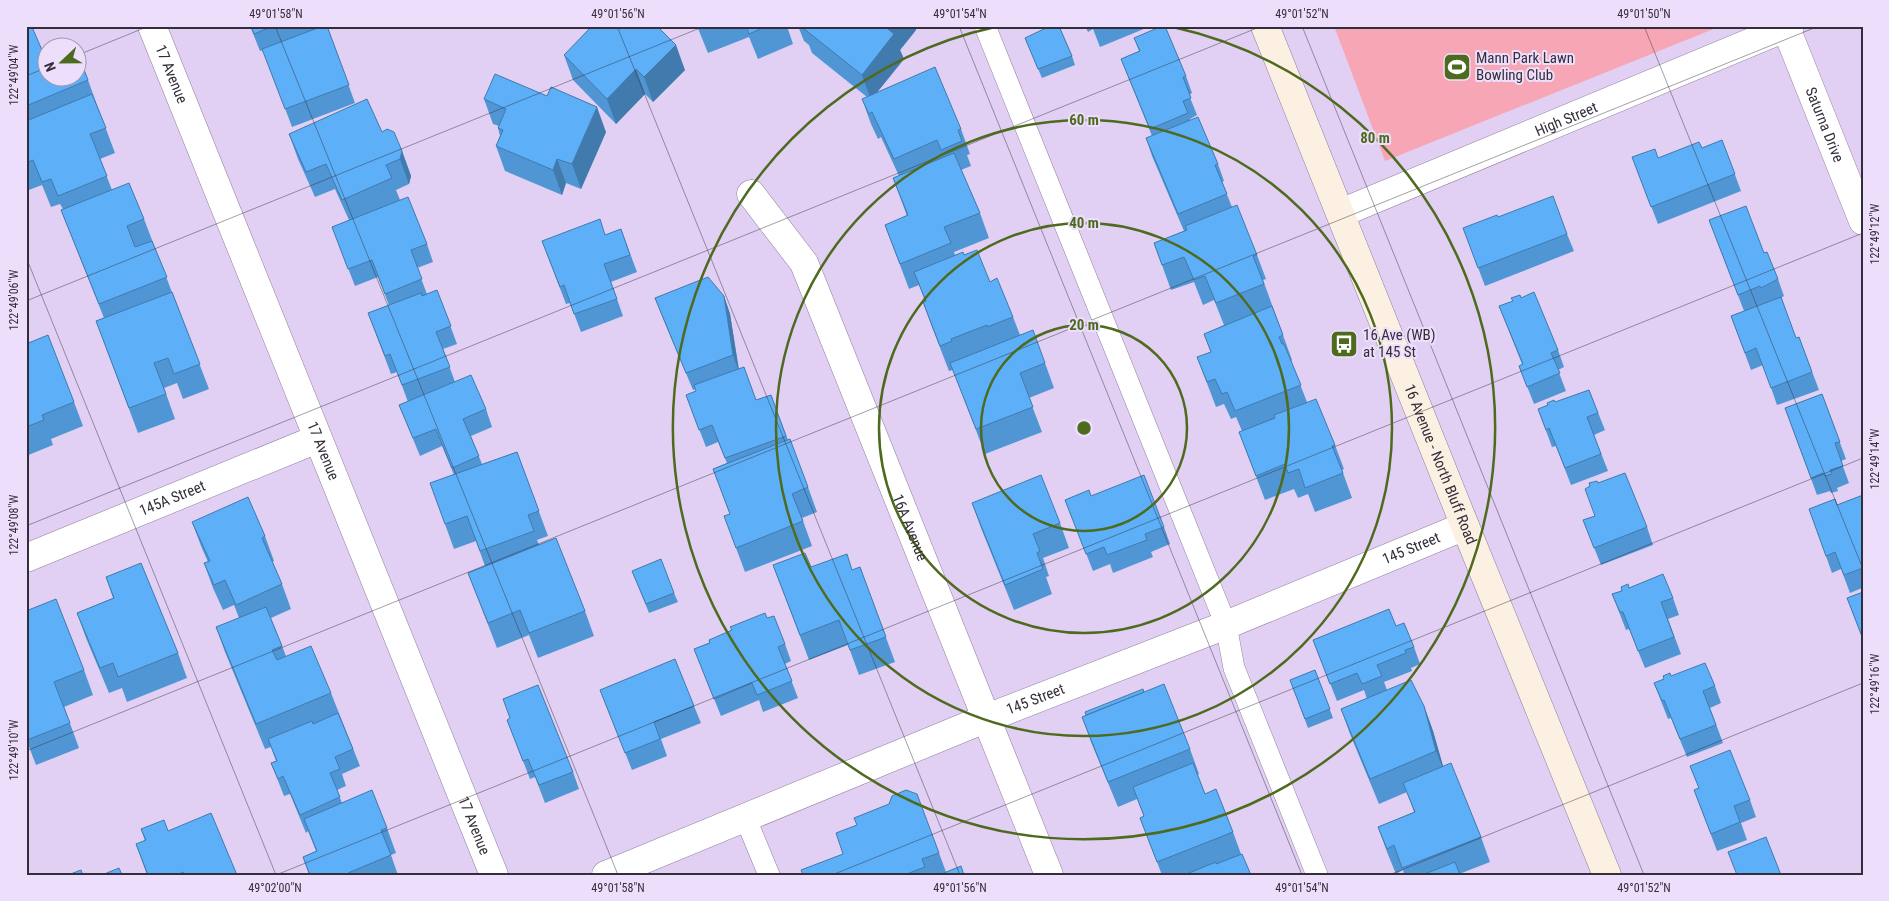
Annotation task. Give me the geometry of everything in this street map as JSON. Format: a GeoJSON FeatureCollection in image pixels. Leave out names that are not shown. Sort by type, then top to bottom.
{"type":"FeatureCollection","features":[{"type":"Feature","properties":{"kind":"main road","name":"16 Avenue - North Bluff Road"},"geometry":{"type":"LineString","coordinates":[[1265,26],[1607,875]]}},
{"type":"Feature","properties":{"kind":"street","name":"17 Avenue"},"geometry":{"type":"LineString","coordinates":[[152,26],[494,875]]}},
{"type":"Feature","properties":{"kind":"street","name":"High Street"},"geometry":{"type":"LineString","coordinates":[[1341,213],[1788,27]]}},
{"type":"Feature","properties":{"kind":"street","name":"Saturna Drive"},"geometry":{"type":"LineString","coordinates":[[1788,27],[1863,221]]}},
{"type":"Feature","properties":{"kind":"street","name":"16A Avenue"},"geometry":{"type":"LineString","coordinates":[[751,194],[804,264],[1049,875]]}},
{"type":"Feature","properties":{"kind":"street","name":"145A Street"},"geometry":{"type":"LineString","coordinates":[[26,558],[318,439]]}},
{"type":"Feature","properties":{"kind":"street","name":"145 Street"},"geometry":{"type":"LineString","coordinates":[[606,875],[987,718],[1226,625],[1465,526]]}},
{"type":"Feature","properties":{"kind":"lane"},"geometry":{"type":"LineString","coordinates":[[985,26],[1226,625],[1234,668],[1317,875]]}},
{"type":"Feature","properties":{"kind":"lane"},"geometry":{"type":"LineString","coordinates":[[745,817],[769,875]]}},
{"type":"Feature","properties":{"kind":"shaded area"},"geometry":{"type":"Polygon","coordinates":[[[1334,26],[1721,26],[1385,161],[1334,26]]]}},
{"type":"Feature","properties":{"kind":"building"},"geometry":{"type":"Polygon","coordinates":[[[251,26],[273,26],[254,34],[251,26]]]}},
{"type":"Feature","properties":{"kind":"building"},"geometry":{"type":"Polygon","coordinates":[[[327,26],[349,85],[285,109],[262,49],[327,26]]]}},
{"type":"Feature","properties":{"kind":"building"},"geometry":{"type":"Polygon","coordinates":[[[592,26],[657,26],[676,45],[644,77],[636,69],[607,99],[564,55],[592,26]]]}},
{"type":"Feature","properties":{"kind":"building"},"geometry":{"type":"Polygon","coordinates":[[[746,26],[767,26],[749,34],[746,26]]]}},
{"type":"Feature","properties":{"kind":"building"},"geometry":{"type":"Polygon","coordinates":[[[804,26],[891,26],[888,29],[894,34],[862,75],[803,28],[804,26]]]}},
{"type":"Feature","properties":{"kind":"building"},"geometry":{"type":"Polygon","coordinates":[[[1050,26],[1059,26],[1072,56],[1038,69],[1025,38],[1050,26]]]}},
{"type":"Feature","properties":{"kind":"building"},"geometry":{"type":"Polygon","coordinates":[[[1165,26],[1186,76],[1183,77],[1191,98],[1183,101],[1188,113],[1150,129],[1121,59],[1140,51],[1134,38],[1165,26]]]}},
{"type":"Feature","properties":{"kind":"building"},"geometry":{"type":"Polygon","coordinates":[[[32,27],[38,41],[38,88],[69,88],[26,106],[26,30],[32,27]]]}},
{"type":"Feature","properties":{"kind":"building"},"geometry":{"type":"Polygon","coordinates":[[[935,67],[961,129],[958,130],[962,141],[941,150],[937,140],[894,159],[872,112],[869,114],[862,99],[935,67]]]}},
{"type":"Feature","properties":{"kind":"building"},"geometry":{"type":"Polygon","coordinates":[[[495,74],[547,96],[551,87],[597,107],[572,164],[557,159],[553,170],[496,146],[503,130],[498,128],[506,109],[484,99],[495,74]]]}},
{"type":"Feature","properties":{"kind":"building"},"geometry":{"type":"Polygon","coordinates":[[[92,94],[106,128],[90,134],[107,176],[58,196],[51,179],[42,182],[33,160],[26,163],[26,121],[92,94]]]}},
{"type":"Feature","properties":{"kind":"building"},"geometry":{"type":"Polygon","coordinates":[[[367,99],[382,132],[387,129],[394,132],[402,151],[400,159],[386,165],[392,178],[342,200],[326,164],[306,172],[289,134],[367,99]]]}},
{"type":"Feature","properties":{"kind":"building"},"geometry":{"type":"Polygon","coordinates":[[[1198,117],[1218,164],[1215,165],[1227,194],[1178,214],[1146,138],[1198,117]]]}},
{"type":"Feature","properties":{"kind":"building"},"geometry":{"type":"Polygon","coordinates":[[[1722,140],[1735,174],[1651,207],[1632,157],[1655,149],[1658,158],[1699,142],[1702,148],[1722,140]]]}},
{"type":"Feature","properties":{"kind":"building"},"geometry":{"type":"Polygon","coordinates":[[[954,153],[980,213],[944,227],[951,243],[900,264],[885,225],[908,215],[893,178],[954,153]]]}},
{"type":"Feature","properties":{"kind":"building"},"geometry":{"type":"Polygon","coordinates":[[[129,183],[144,219],[127,226],[135,247],[152,241],[167,277],[99,304],[61,210],[129,183]]]}},
{"type":"Feature","properties":{"kind":"building"},"geometry":{"type":"Polygon","coordinates":[[[1553,196],[1567,234],[1478,268],[1463,228],[1553,196]]]}},
{"type":"Feature","properties":{"kind":"building"},"geometry":{"type":"Polygon","coordinates":[[[408,197],[427,244],[411,250],[422,279],[385,294],[372,260],[348,269],[332,227],[408,197]]]}},
{"type":"Feature","properties":{"kind":"building"},"geometry":{"type":"Polygon","coordinates":[[[1237,205],[1257,255],[1253,256],[1264,284],[1216,303],[1205,276],[1194,280],[1184,257],[1162,265],[1154,243],[1187,230],[1185,226],[1237,205]]]}},
{"type":"Feature","properties":{"kind":"building"},"geometry":{"type":"Polygon","coordinates":[[[1746,206],[1764,253],[1767,252],[1778,279],[1761,288],[1760,286],[1738,295],[1709,220],[1746,206]]]}},
{"type":"Feature","properties":{"kind":"building"},"geometry":{"type":"Polygon","coordinates":[[[600,219],[605,235],[621,229],[630,255],[604,264],[617,299],[574,314],[564,285],[560,287],[542,241],[600,219]]]}},
{"type":"Feature","properties":{"kind":"building"},"geometry":{"type":"Polygon","coordinates":[[[977,250],[990,282],[997,278],[1013,317],[951,339],[952,341],[940,346],[923,302],[926,301],[914,272],[963,252],[964,255],[977,250]]]}},
{"type":"Feature","properties":{"kind":"building"},"geometry":{"type":"Polygon","coordinates":[[[708,277],[724,296],[733,355],[686,373],[655,298],[708,277]]]}},
{"type":"Feature","properties":{"kind":"building"},"geometry":{"type":"Polygon","coordinates":[[[437,290],[451,326],[436,332],[450,367],[402,385],[390,354],[385,356],[368,313],[421,293],[422,296],[437,290]]]}},
{"type":"Feature","properties":{"kind":"building"},"geometry":{"type":"Polygon","coordinates":[[[172,292],[200,364],[174,374],[168,358],[154,363],[166,394],[129,408],[96,321],[172,292]]]}},
{"type":"Feature","properties":{"kind":"building"},"geometry":{"type":"Polygon","coordinates":[[[1534,292],[1558,350],[1551,353],[1560,373],[1527,387],[1519,366],[1523,364],[1499,306],[1513,301],[1511,298],[1520,295],[1521,298],[1534,292]]]}},
{"type":"Feature","properties":{"kind":"building"},"geometry":{"type":"Polygon","coordinates":[[[1781,297],[1796,338],[1799,337],[1812,372],[1771,388],[1756,348],[1745,353],[1731,316],[1781,297]]]}},
{"type":"Feature","properties":{"kind":"building"},"geometry":{"type":"Polygon","coordinates":[[[1272,306],[1283,335],[1279,337],[1282,344],[1284,344],[1301,385],[1235,411],[1227,392],[1222,394],[1215,379],[1207,382],[1197,357],[1211,352],[1204,334],[1272,306]]]}},
{"type":"Feature","properties":{"kind":"building"},"geometry":{"type":"Polygon","coordinates":[[[1033,330],[1045,363],[1020,373],[1033,407],[976,429],[950,363],[1033,330]]]}},
{"type":"Feature","properties":{"kind":"building"},"geometry":{"type":"Polygon","coordinates":[[[48,335],[74,402],[42,415],[44,420],[26,427],[26,344],[48,335]]]}},
{"type":"Feature","properties":{"kind":"building"},"geometry":{"type":"Polygon","coordinates":[[[744,367],[756,400],[771,395],[786,436],[725,458],[712,425],[699,430],[686,395],[696,391],[694,385],[744,367]]]}},
{"type":"Feature","properties":{"kind":"building"},"geometry":{"type":"Polygon","coordinates":[[[471,375],[486,409],[463,419],[479,456],[452,468],[436,429],[413,438],[399,405],[471,375]]]}},
{"type":"Feature","properties":{"kind":"building"},"geometry":{"type":"Polygon","coordinates":[[[1589,390],[1598,413],[1587,417],[1601,454],[1565,468],[1549,428],[1546,430],[1538,409],[1554,400],[1555,402],[1589,390]]]}},
{"type":"Feature","properties":{"kind":"building"},"geometry":{"type":"Polygon","coordinates":[[[1822,394],[1840,442],[1835,443],[1843,466],[1830,470],[1832,474],[1825,476],[1823,473],[1811,478],[1785,408],[1822,394]]]}},
{"type":"Feature","properties":{"kind":"building"},"geometry":{"type":"Polygon","coordinates":[[[1316,399],[1335,445],[1332,446],[1343,473],[1305,488],[1299,469],[1288,473],[1285,464],[1256,476],[1239,432],[1275,418],[1274,415],[1316,399]]]}},
{"type":"Feature","properties":{"kind":"building"},"geometry":{"type":"Polygon","coordinates":[[[790,439],[808,487],[792,494],[803,521],[736,548],[724,516],[730,514],[713,469],[790,439]]]}},
{"type":"Feature","properties":{"kind":"building"},"geometry":{"type":"Polygon","coordinates":[[[517,452],[539,511],[528,515],[534,531],[480,551],[467,516],[445,524],[430,483],[517,452]]]}},
{"type":"Feature","properties":{"kind":"building"},"geometry":{"type":"Polygon","coordinates":[[[1625,473],[1647,527],[1594,548],[1583,520],[1595,516],[1585,489],[1590,486],[1589,483],[1597,481],[1598,483],[1625,473]]]}},
{"type":"Feature","properties":{"kind":"building"},"geometry":{"type":"Polygon","coordinates":[[[1041,475],[1060,523],[1033,534],[1040,551],[1037,553],[1043,569],[1005,585],[972,503],[1041,475]]]}},
{"type":"Feature","properties":{"kind":"building"},"geometry":{"type":"Polygon","coordinates":[[[1144,475],[1164,527],[1145,534],[1147,540],[1107,555],[1104,547],[1086,554],[1065,500],[1089,490],[1091,496],[1144,475]]]}},
{"type":"Feature","properties":{"kind":"building"},"geometry":{"type":"Polygon","coordinates":[[[1863,495],[1863,568],[1844,575],[1835,552],[1826,556],[1809,509],[1835,499],[1837,505],[1863,495]]]}},
{"type":"Feature","properties":{"kind":"building"},"geometry":{"type":"Polygon","coordinates":[[[248,497],[265,536],[262,538],[282,584],[236,605],[225,580],[214,585],[204,563],[210,561],[192,522],[248,497]]]}},
{"type":"Feature","properties":{"kind":"building"},"geometry":{"type":"Polygon","coordinates":[[[556,538],[585,611],[529,633],[520,610],[488,623],[468,573],[556,538]]]}},
{"type":"Feature","properties":{"kind":"building"},"geometry":{"type":"Polygon","coordinates":[[[805,553],[811,567],[847,554],[852,570],[860,567],[886,637],[850,650],[839,620],[800,635],[773,565],[805,553]]]}},
{"type":"Feature","properties":{"kind":"building"},"geometry":{"type":"Polygon","coordinates":[[[661,559],[674,593],[646,604],[632,571],[661,559]]]}},
{"type":"Feature","properties":{"kind":"building"},"geometry":{"type":"Polygon","coordinates":[[[141,563],[178,653],[118,677],[113,663],[100,668],[77,613],[114,598],[106,577],[141,563]]]}},
{"type":"Feature","properties":{"kind":"building"},"geometry":{"type":"Polygon","coordinates":[[[1663,574],[1673,598],[1661,602],[1674,637],[1638,651],[1623,612],[1620,612],[1612,594],[1622,591],[1621,587],[1628,584],[1629,588],[1663,574]]]}},
{"type":"Feature","properties":{"kind":"building"},"geometry":{"type":"Polygon","coordinates":[[[1863,592],[1863,639],[1847,598],[1863,592]]]}},
{"type":"Feature","properties":{"kind":"building"},"geometry":{"type":"Polygon","coordinates":[[[56,599],[84,670],[54,682],[70,723],[27,740],[26,611],[56,599]]]}},
{"type":"Feature","properties":{"kind":"building"},"geometry":{"type":"Polygon","coordinates":[[[266,607],[282,646],[272,650],[277,660],[311,646],[331,693],[256,724],[216,627],[266,607]]]}},
{"type":"Feature","properties":{"kind":"building"},"geometry":{"type":"Polygon","coordinates":[[[1389,609],[1396,626],[1404,623],[1414,647],[1405,650],[1406,653],[1377,665],[1382,676],[1362,684],[1357,673],[1330,684],[1313,640],[1389,609]]]}},
{"type":"Feature","properties":{"kind":"building"},"geometry":{"type":"Polygon","coordinates":[[[765,613],[767,618],[774,616],[785,644],[778,647],[792,681],[757,695],[752,683],[714,699],[694,649],[710,643],[709,640],[732,630],[730,627],[765,613]]]}},
{"type":"Feature","properties":{"kind":"building"},"geometry":{"type":"Polygon","coordinates":[[[675,659],[694,706],[654,722],[660,739],[625,753],[600,690],[675,659]]]}},
{"type":"Feature","properties":{"kind":"building"},"geometry":{"type":"Polygon","coordinates":[[[1705,663],[1715,686],[1703,691],[1716,725],[1680,739],[1664,700],[1662,701],[1654,683],[1664,679],[1663,676],[1670,673],[1671,676],[1705,663]]]}},
{"type":"Feature","properties":{"kind":"building"},"geometry":{"type":"Polygon","coordinates":[[[1315,670],[1330,709],[1305,719],[1290,680],[1315,670]]]}},
{"type":"Feature","properties":{"kind":"building"},"geometry":{"type":"Polygon","coordinates":[[[1411,680],[1424,706],[1436,751],[1370,779],[1341,709],[1411,680]]]}},
{"type":"Feature","properties":{"kind":"building"},"geometry":{"type":"Polygon","coordinates":[[[1164,684],[1190,749],[1108,782],[1082,717],[1164,684]]]}},
{"type":"Feature","properties":{"kind":"building"},"geometry":{"type":"Polygon","coordinates":[[[538,685],[573,772],[539,785],[528,759],[523,761],[507,720],[510,718],[503,699],[538,685]]]}},
{"type":"Feature","properties":{"kind":"building"},"geometry":{"type":"Polygon","coordinates":[[[1143,689],[1144,692],[1086,715],[1085,712],[1143,689]]]}},
{"type":"Feature","properties":{"kind":"building"},"geometry":{"type":"Polygon","coordinates":[[[338,713],[353,749],[335,757],[340,769],[330,773],[340,797],[300,815],[283,776],[278,779],[271,763],[277,761],[268,739],[312,721],[313,724],[338,713]]]}},
{"type":"Feature","properties":{"kind":"building"},"geometry":{"type":"Polygon","coordinates":[[[1730,750],[1750,800],[1734,806],[1740,822],[1711,834],[1694,790],[1699,788],[1690,766],[1730,750]]]}},
{"type":"Feature","properties":{"kind":"building"},"geometry":{"type":"Polygon","coordinates":[[[1193,763],[1205,794],[1216,789],[1233,832],[1157,862],[1140,818],[1144,816],[1133,787],[1193,763]]]}},
{"type":"Feature","properties":{"kind":"building"},"geometry":{"type":"Polygon","coordinates":[[[1451,763],[1481,837],[1402,868],[1394,845],[1387,849],[1378,827],[1415,812],[1403,783],[1451,763]]]}},
{"type":"Feature","properties":{"kind":"building"},"geometry":{"type":"Polygon","coordinates":[[[372,790],[387,828],[381,830],[391,855],[348,873],[349,875],[310,875],[303,857],[317,851],[304,819],[372,790]]]}},
{"type":"Feature","properties":{"kind":"building"},"geometry":{"type":"Polygon","coordinates":[[[906,790],[917,794],[939,853],[922,859],[925,867],[904,875],[803,875],[801,870],[843,854],[836,833],[857,825],[854,818],[889,804],[892,796],[906,790]]]}},
{"type":"Feature","properties":{"kind":"building"},"geometry":{"type":"Polygon","coordinates":[[[211,813],[237,875],[184,875],[183,872],[177,875],[148,875],[136,844],[146,840],[141,829],[164,820],[168,831],[211,813]]]}},
{"type":"Feature","properties":{"kind":"building"},"geometry":{"type":"Polygon","coordinates":[[[1766,837],[1781,875],[1737,875],[1728,852],[1766,837]]]}},
{"type":"Feature","properties":{"kind":"building"},"geometry":{"type":"Polygon","coordinates":[[[1242,854],[1251,875],[1184,875],[1216,862],[1216,864],[1242,854]]]}},
{"type":"Feature","properties":{"kind":"building"},"geometry":{"type":"Polygon","coordinates":[[[1455,862],[1460,875],[1422,875],[1455,862]]]}},
{"type":"Feature","properties":{"kind":"building"},"geometry":{"type":"Polygon","coordinates":[[[961,866],[964,875],[939,875],[961,866]]]}},
{"type":"Feature","properties":{"kind":"building"},"geometry":{"type":"Polygon","coordinates":[[[119,868],[122,875],[102,875],[119,868]]]}},
{"type":"Feature","properties":{"kind":"building"},"geometry":{"type":"Polygon","coordinates":[[[81,870],[83,875],[68,875],[81,870]]]}},
{"type":"Feature","properties":{"kind":"place","name":"Mann Park Lawn Bowling Club"},"geometry":{"type":"Point","coordinates":[1457,67]}},
{"type":"Feature","properties":{"kind":"place","name":"16 Ave (WB) at 145 St"},"geometry":{"type":"Point","coordinates":[1344,344]}}]}
